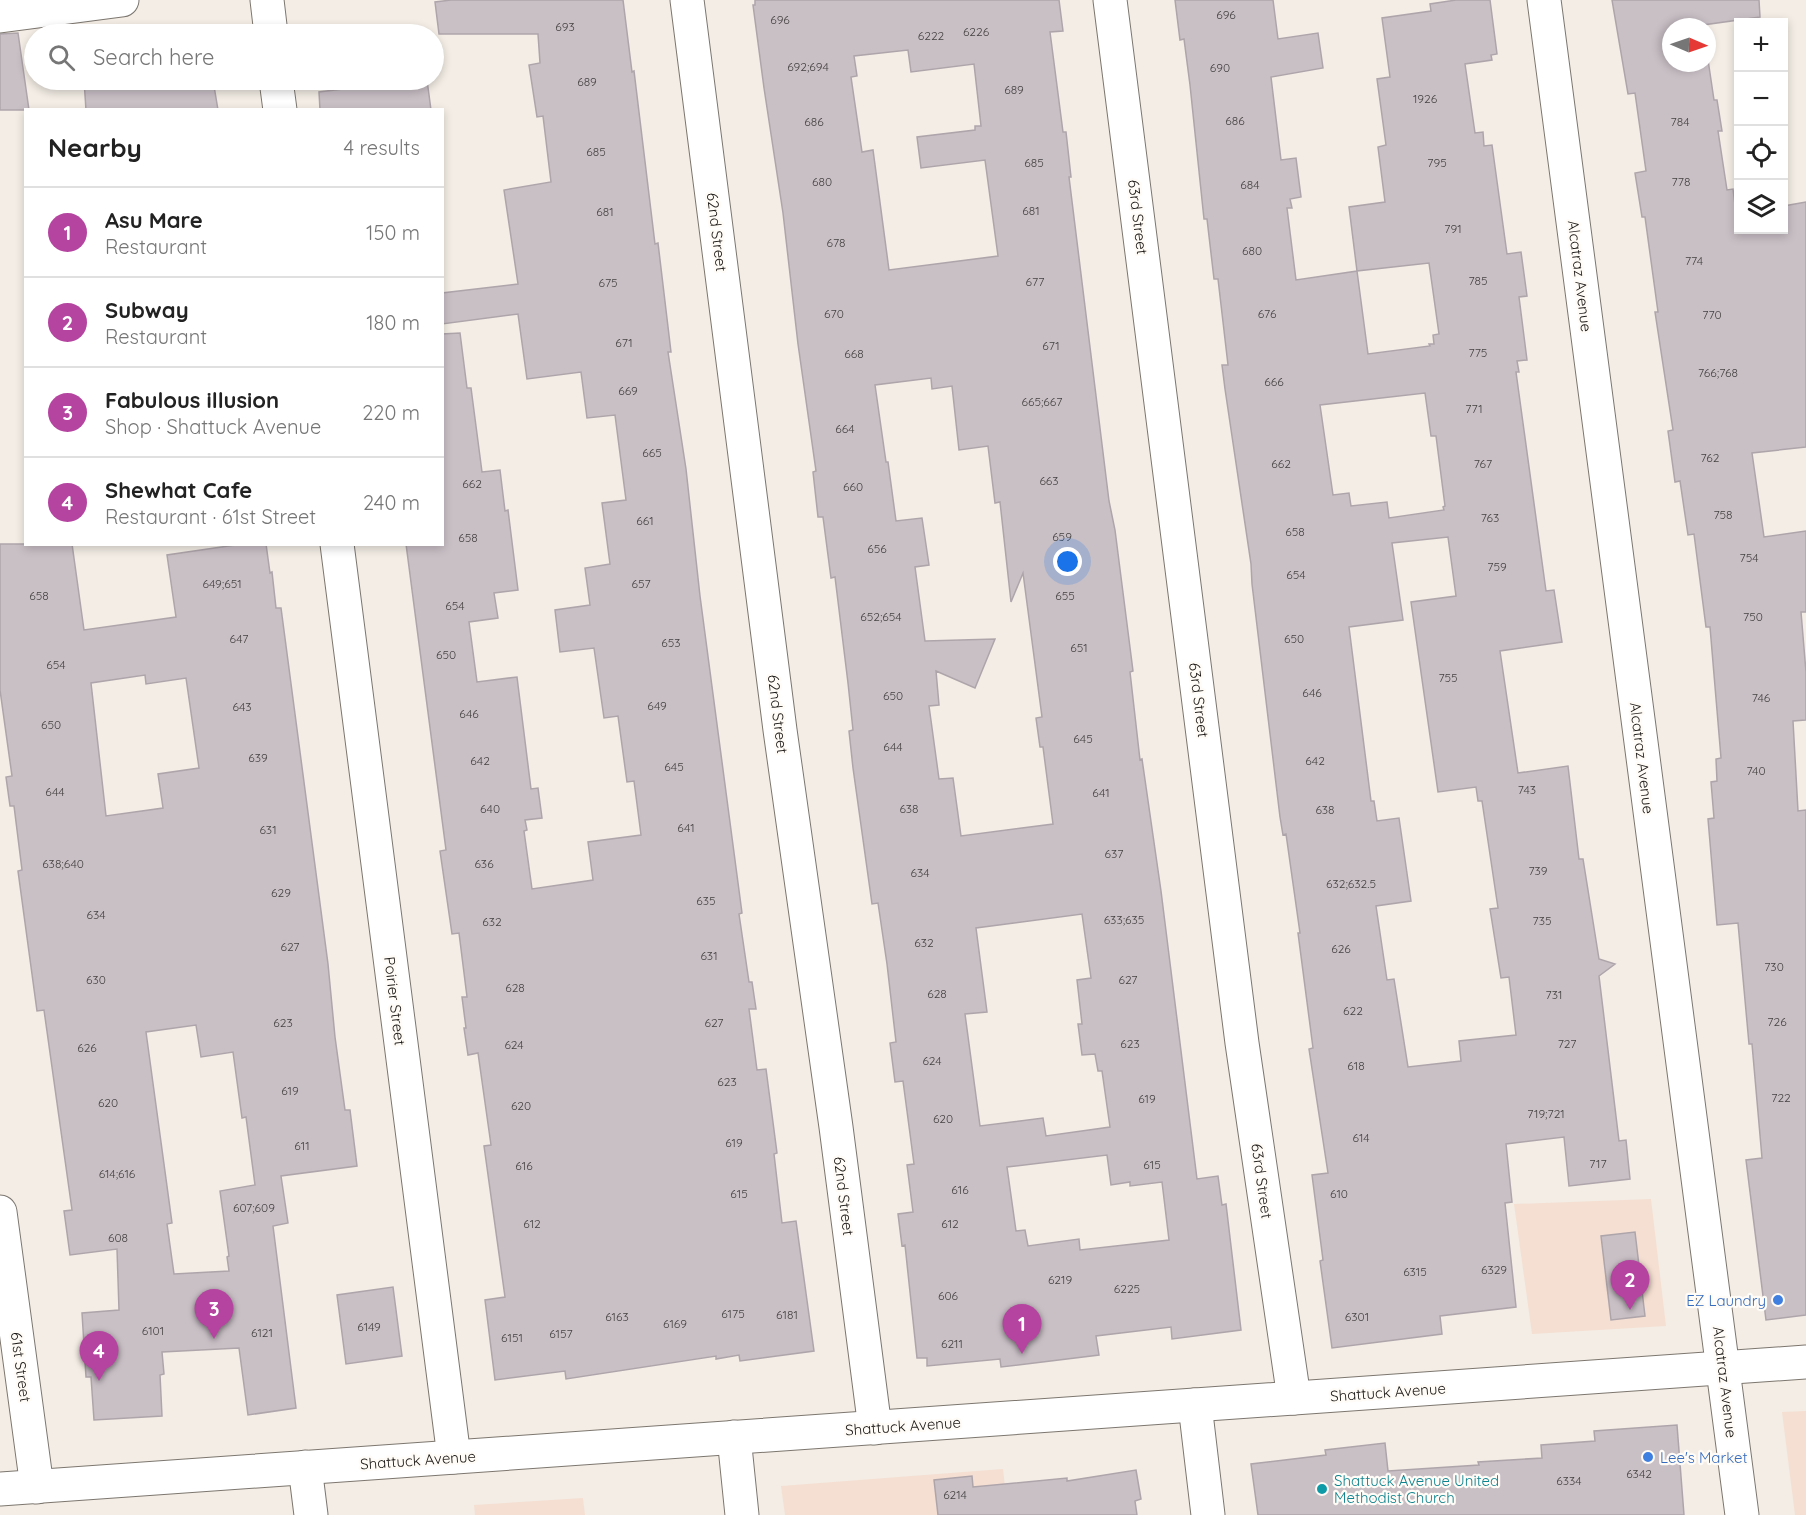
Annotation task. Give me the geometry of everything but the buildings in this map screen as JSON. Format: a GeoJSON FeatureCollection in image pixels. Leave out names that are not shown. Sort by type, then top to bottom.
{"type":"FeatureCollection","features":[{"type":"Feature","properties":{"kind":"street"},"geometry":{"type":"LineString","coordinates":[[0,16],[122,0]]}},
{"type":"Feature","properties":{"kind":"street"},"geometry":{"type":"LineString","coordinates":[[267,0],[270,24]]}},
{"type":"Feature","properties":{"kind":"street","name":"62nd Street"},"geometry":{"type":"LineString","coordinates":[[687,0],[780,730],[836,1127],[875,1428]]}},
{"type":"Feature","properties":{"kind":"street","name":"63rd Street"},"geometry":{"type":"LineString","coordinates":[[1110,0],[1242,1043],[1294,1398]]}},
{"type":"Feature","properties":{"kind":"street","name":"Alcatraz Avenue"},"geometry":{"type":"LineString","coordinates":[[1544,0],[1742,1515]]}},
{"type":"Feature","properties":{"kind":"street"},"geometry":{"type":"LineString","coordinates":[[277,90],[280,108]]}},
{"type":"Feature","properties":{"kind":"street","name":"Poirier Street"},"geometry":{"type":"LineString","coordinates":[[337,546],[454,1457]]}},
{"type":"Feature","properties":{"kind":"street","name":"61st Street"},"geometry":{"type":"LineString","coordinates":[[0,1212],[38,1486]]}},
{"type":"Feature","properties":{"kind":"street","name":"Shattuck Avenue"},"geometry":{"type":"LineString","coordinates":[[0,1489],[1806,1362]]}},
{"type":"Feature","properties":{"kind":"street"},"geometry":{"type":"LineString","coordinates":[[1195,1405],[1208,1515]]}},
{"type":"Feature","properties":{"kind":"street"},"geometry":{"type":"LineString","coordinates":[[734,1437],[742,1515]]}},
{"type":"Feature","properties":{"kind":"street"},"geometry":{"type":"LineString","coordinates":[[305,1467],[311,1515]]}},
{"type":"Feature","properties":{"kind":"shaded area"},"geometry":{"type":"Polygon","coordinates":[[[1651,1199],[1666,1326],[1532,1334],[1514,1204],[1651,1199]]]}},
{"type":"Feature","properties":{"kind":"shaded area"},"geometry":{"type":"Polygon","coordinates":[[[1806,1411],[1806,1515],[1795,1515],[1782,1412],[1806,1411]]]}},
{"type":"Feature","properties":{"kind":"shaded area"},"geometry":{"type":"Polygon","coordinates":[[[1003,1469],[1008,1515],[785,1515],[781,1486],[1003,1469]]]}},
{"type":"Feature","properties":{"kind":"shaded area"},"geometry":{"type":"Polygon","coordinates":[[[583,1498],[585,1515],[475,1515],[474,1505],[583,1498]]]}},
{"type":"Feature","properties":{"kind":"place","name":"EZ Laundry"},"geometry":{"type":"Point","coordinates":[1778,1300]}},
{"type":"Feature","properties":{"kind":"place","name":"Subway"},"geometry":{"type":"Point","coordinates":[1630,1310]}},
{"type":"Feature","properties":{"kind":"place","name":"Fabulous illusion"},"geometry":{"type":"Point","coordinates":[214,1339]}},
{"type":"Feature","properties":{"kind":"place","name":"Asu Mare"},"geometry":{"type":"Point","coordinates":[1022,1354]}},
{"type":"Feature","properties":{"kind":"place","name":"Shewhat Cafe"},"geometry":{"type":"Point","coordinates":[99,1381]}},
{"type":"Feature","properties":{"kind":"place","name":"Lee's Market"},"geometry":{"type":"Point","coordinates":[1648,1457]}},
{"type":"Feature","properties":{"kind":"place","name":"Shattuck Avenue United Methodist Church"},"geometry":{"type":"Point","coordinates":[1322,1489]}}]}
